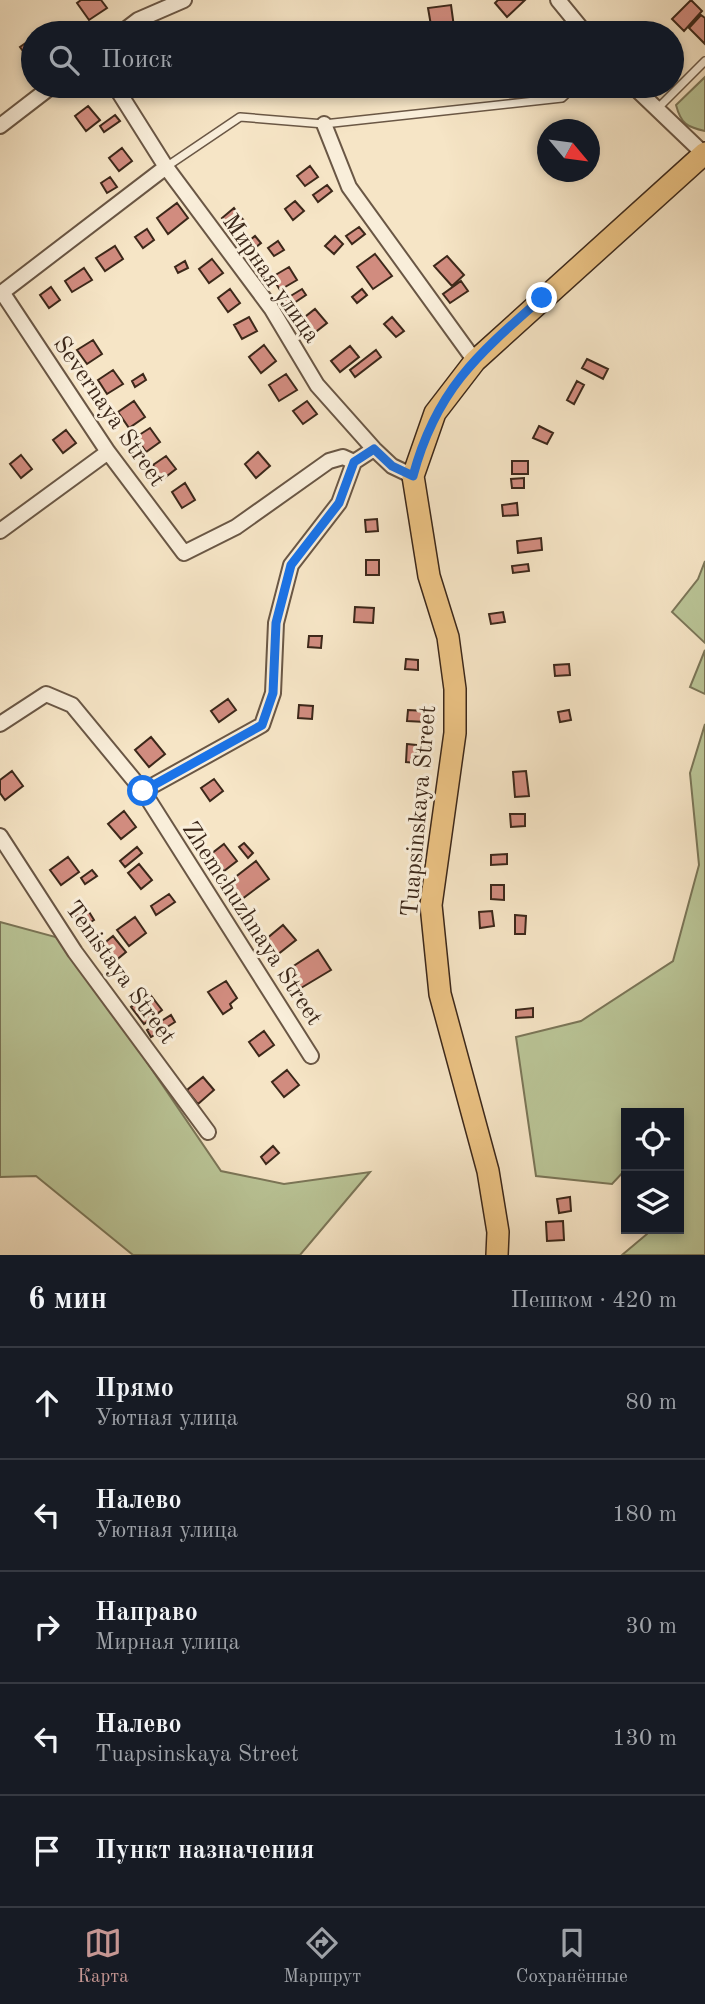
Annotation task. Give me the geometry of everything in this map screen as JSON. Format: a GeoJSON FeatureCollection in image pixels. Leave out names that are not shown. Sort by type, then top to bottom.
{"type":"FeatureCollection","features":[{"type":"Feature","properties":{"kind":"main road","name":"Tuapsinskaya Street"},"geometry":{"type":"LineString","coordinates":[[497,1255],[498,1232],[488,1171],[440,994],[431,905],[455,733],[455,689],[448,637],[429,576],[413,476],[435,413],[474,361],[704,154]]}},
{"type":"Feature","properties":{"kind":"street"},"geometry":{"type":"LineString","coordinates":[[139,21],[184,0]]}},
{"type":"Feature","properties":{"kind":"street"},"geometry":{"type":"LineString","coordinates":[[558,0],[575,21]]}},
{"type":"Feature","properties":{"kind":"street"},"geometry":{"type":"LineString","coordinates":[[0,126],[36,98]]}},
{"type":"Feature","properties":{"kind":"street","name":"Мирная улица"},"geometry":{"type":"LineString","coordinates":[[123,98],[166,167],[271,308],[317,385],[374,449],[392,466],[413,476]]}},
{"type":"Feature","properties":{"kind":"street"},"geometry":{"type":"LineString","coordinates":[[647,98],[704,154]]}},
{"type":"Feature","properties":{"kind":"street"},"geometry":{"type":"LineString","coordinates":[[324,124],[349,187],[474,361]]}},
{"type":"Feature","properties":{"kind":"street"},"geometry":{"type":"LineString","coordinates":[[1,293],[166,167]]}},
{"type":"Feature","properties":{"kind":"street","name":"Severnaya Street"},"geometry":{"type":"LineString","coordinates":[[1,293],[108,452],[184,553],[236,527],[329,461],[343,457],[354,462]]}},
{"type":"Feature","properties":{"kind":"street"},"geometry":{"type":"LineString","coordinates":[[143,791],[262,725],[273,693],[276,623],[291,565],[339,503],[354,462],[374,449]]}},
{"type":"Feature","properties":{"kind":"street"},"geometry":{"type":"LineString","coordinates":[[0,531],[108,452]]}},
{"type":"Feature","properties":{"kind":"street","name":"Zhemchuzhnaya Street"},"geometry":{"type":"LineString","coordinates":[[0,723],[46,694],[72,705],[143,791],[311,1056]]}},
{"type":"Feature","properties":{"kind":"street","name":"Tenistaya Street"},"geometry":{"type":"LineString","coordinates":[[0,836],[75,952],[208,1132]]}},
{"type":"Feature","properties":{"kind":"lane"},"geometry":{"type":"LineString","coordinates":[[684,82],[705,61]]}},
{"type":"Feature","properties":{"kind":"lane"},"geometry":{"type":"LineString","coordinates":[[166,167],[240,117],[324,124],[563,98]]}},
{"type":"Feature","properties":{"kind":"lane"},"geometry":{"type":"LineString","coordinates":[[657,108],[667,98]]}},
{"type":"Feature","properties":{"kind":"green space"},"geometry":{"type":"Polygon","coordinates":[[[705,77],[705,131],[686,124],[680,117],[676,105],[705,77]]]}},
{"type":"Feature","properties":{"kind":"green space"},"geometry":{"type":"Polygon","coordinates":[[[705,561],[705,643],[672,612],[698,579],[705,561]]]}},
{"type":"Feature","properties":{"kind":"green space"},"geometry":{"type":"Polygon","coordinates":[[[705,650],[705,694],[690,687],[705,650]]]}},
{"type":"Feature","properties":{"kind":"green space"},"geometry":{"type":"Polygon","coordinates":[[[705,724],[705,1255],[622,1255],[647,1234],[684,1234],[684,1108],[621,1108],[621,1174],[612,1184],[536,1176],[516,1037],[581,1021],[673,961],[699,865],[690,773],[705,724]]]}},
{"type":"Feature","properties":{"kind":"green space"},"geometry":{"type":"Polygon","coordinates":[[[0,922],[63,939],[221,1171],[284,1184],[370,1172],[300,1255],[133,1255],[36,1176],[0,1177],[0,922]]]}},
{"type":"Feature","properties":{"kind":"building"},"geometry":{"type":"Polygon","coordinates":[[[81,0],[101,0],[107,8],[89,20],[77,3],[81,0]]]}},
{"type":"Feature","properties":{"kind":"building"},"geometry":{"type":"Polygon","coordinates":[[[498,0],[525,0],[507,17],[495,3],[498,0]]]}},
{"type":"Feature","properties":{"kind":"building"},"geometry":{"type":"Polygon","coordinates":[[[691,0],[702,11],[684,31],[684,21],[672,19],[691,0]]]}},
{"type":"Feature","properties":{"kind":"building"},"geometry":{"type":"Polygon","coordinates":[[[451,5],[453,21],[430,21],[428,8],[451,5]]]}},
{"type":"Feature","properties":{"kind":"building"},"geometry":{"type":"Polygon","coordinates":[[[701,15],[705,18],[705,44],[689,28],[701,15]]]}},
{"type":"Feature","properties":{"kind":"building"},"geometry":{"type":"Polygon","coordinates":[[[88,106],[100,120],[86,131],[75,116],[88,106]]]}},
{"type":"Feature","properties":{"kind":"building"},"geometry":{"type":"Polygon","coordinates":[[[115,115],[120,121],[104,132],[100,126],[115,115]]]}},
{"type":"Feature","properties":{"kind":"building"},"geometry":{"type":"Polygon","coordinates":[[[122,148],[132,161],[119,171],[109,158],[122,148]]]}},
{"type":"Feature","properties":{"kind":"building"},"geometry":{"type":"Polygon","coordinates":[[[310,166],[318,177],[305,186],[297,176],[310,166]]]}},
{"type":"Feature","properties":{"kind":"building"},"geometry":{"type":"Polygon","coordinates":[[[110,177],[117,187],[107,193],[101,183],[110,177]]]}},
{"type":"Feature","properties":{"kind":"building"},"geometry":{"type":"Polygon","coordinates":[[[327,185],[332,191],[318,202],[313,195],[327,185]]]}},
{"type":"Feature","properties":{"kind":"building"},"geometry":{"type":"Polygon","coordinates":[[[295,201],[304,211],[293,220],[285,209],[295,201]]]}},
{"type":"Feature","properties":{"kind":"building"},"geometry":{"type":"Polygon","coordinates":[[[177,203],[188,218],[168,234],[157,218],[177,203]]]}},
{"type":"Feature","properties":{"kind":"building"},"geometry":{"type":"Polygon","coordinates":[[[234,208],[245,222],[233,231],[222,218],[234,208]]]}},
{"type":"Feature","properties":{"kind":"building"},"geometry":{"type":"Polygon","coordinates":[[[359,227],[365,234],[352,244],[346,236],[359,227]]]}},
{"type":"Feature","properties":{"kind":"building"},"geometry":{"type":"Polygon","coordinates":[[[147,229],[154,240],[143,248],[135,237],[147,229]]]}},
{"type":"Feature","properties":{"kind":"building"},"geometry":{"type":"Polygon","coordinates":[[[255,236],[261,243],[250,252],[244,245],[255,236]]]}},
{"type":"Feature","properties":{"kind":"building"},"geometry":{"type":"Polygon","coordinates":[[[335,236],[343,244],[334,254],[325,246],[335,236]]]}},
{"type":"Feature","properties":{"kind":"building"},"geometry":{"type":"Polygon","coordinates":[[[278,241],[284,250],[274,256],[268,248],[278,241]]]}},
{"type":"Feature","properties":{"kind":"building"},"geometry":{"type":"Polygon","coordinates":[[[115,246],[123,259],[105,271],[96,258],[115,246]]]}},
{"type":"Feature","properties":{"kind":"building"},"geometry":{"type":"Polygon","coordinates":[[[375,254],[392,276],[373,289],[357,267],[375,254]]]}},
{"type":"Feature","properties":{"kind":"building"},"geometry":{"type":"Polygon","coordinates":[[[447,256],[464,275],[452,286],[434,266],[447,256]]]}},
{"type":"Feature","properties":{"kind":"building"},"geometry":{"type":"Polygon","coordinates":[[[212,259],[223,273],[209,283],[199,269],[212,259]]]}},
{"type":"Feature","properties":{"kind":"building"},"geometry":{"type":"Polygon","coordinates":[[[185,261],[188,268],[178,273],[175,267],[185,261]]]}},
{"type":"Feature","properties":{"kind":"building"},"geometry":{"type":"Polygon","coordinates":[[[289,267],[297,280],[280,290],[272,277],[289,267]]]}},
{"type":"Feature","properties":{"kind":"building"},"geometry":{"type":"Polygon","coordinates":[[[84,268],[92,280],[72,292],[65,281],[84,268]]]}},
{"type":"Feature","properties":{"kind":"building"},"geometry":{"type":"Polygon","coordinates":[[[461,281],[468,291],[450,303],[443,294],[461,281]]]}},
{"type":"Feature","properties":{"kind":"building"},"geometry":{"type":"Polygon","coordinates":[[[51,287],[60,300],[49,308],[40,295],[51,287]]]}},
{"type":"Feature","properties":{"kind":"building"},"geometry":{"type":"Polygon","coordinates":[[[230,289],[240,303],[228,312],[218,298],[230,289]]]}},
{"type":"Feature","properties":{"kind":"building"},"geometry":{"type":"Polygon","coordinates":[[[302,289],[306,295],[288,307],[284,300],[302,289]]]}},
{"type":"Feature","properties":{"kind":"building"},"geometry":{"type":"Polygon","coordinates":[[[362,289],[367,295],[357,303],[352,297],[362,289]]]}},
{"type":"Feature","properties":{"kind":"building"},"geometry":{"type":"Polygon","coordinates":[[[315,309],[327,323],[313,334],[301,320],[315,309]]]}},
{"type":"Feature","properties":{"kind":"building"},"geometry":{"type":"Polygon","coordinates":[[[249,317],[257,331],[242,339],[234,325],[249,317]]]}},
{"type":"Feature","properties":{"kind":"building"},"geometry":{"type":"Polygon","coordinates":[[[392,317],[404,331],[396,337],[384,324],[392,317]]]}},
{"type":"Feature","properties":{"kind":"building"},"geometry":{"type":"Polygon","coordinates":[[[93,340],[102,354],[87,364],[77,350],[93,340]]]}},
{"type":"Feature","properties":{"kind":"building"},"geometry":{"type":"Polygon","coordinates":[[[264,345],[276,361],[261,373],[249,357],[264,345]]]}},
{"type":"Feature","properties":{"kind":"building"},"geometry":{"type":"Polygon","coordinates":[[[350,346],[359,357],[340,372],[331,361],[350,346]]]}},
{"type":"Feature","properties":{"kind":"building"},"geometry":{"type":"Polygon","coordinates":[[[376,350],[381,357],[355,377],[350,370],[376,350]]]}},
{"type":"Feature","properties":{"kind":"building"},"geometry":{"type":"Polygon","coordinates":[[[587,359],[608,369],[603,379],[582,368],[587,359]]]}},
{"type":"Feature","properties":{"kind":"building"},"geometry":{"type":"Polygon","coordinates":[[[113,370],[123,384],[107,394],[98,380],[113,370]]]}},
{"type":"Feature","properties":{"kind":"building"},"geometry":{"type":"Polygon","coordinates":[[[143,374],[146,380],[135,387],[132,381],[143,374]]]}},
{"type":"Feature","properties":{"kind":"building"},"geometry":{"type":"Polygon","coordinates":[[[286,374],[297,390],[279,401],[269,385],[286,374]]]}},
{"type":"Feature","properties":{"kind":"building"},"geometry":{"type":"Polygon","coordinates":[[[577,381],[584,385],[574,404],[567,400],[577,381]]]}},
{"type":"Feature","properties":{"kind":"building"},"geometry":{"type":"Polygon","coordinates":[[[134,401],[145,417],[129,428],[118,412],[134,401]]]}},
{"type":"Feature","properties":{"kind":"building"},"geometry":{"type":"Polygon","coordinates":[[[307,401],[317,414],[303,424],[293,411],[307,401]]]}},
{"type":"Feature","properties":{"kind":"building"},"geometry":{"type":"Polygon","coordinates":[[[539,426],[553,433],[547,444],[533,438],[539,426]]]}},
{"type":"Feature","properties":{"kind":"building"},"geometry":{"type":"Polygon","coordinates":[[[150,428],[160,442],[146,452],[136,437],[150,428]]]}},
{"type":"Feature","properties":{"kind":"building"},"geometry":{"type":"Polygon","coordinates":[[[66,430],[76,443],[63,453],[53,440],[66,430]]]}},
{"type":"Feature","properties":{"kind":"building"},"geometry":{"type":"Polygon","coordinates":[[[258,452],[270,466],[256,478],[245,464],[258,452]]]}},
{"type":"Feature","properties":{"kind":"building"},"geometry":{"type":"Polygon","coordinates":[[[21,455],[32,469],[21,478],[10,464],[21,455]]]}},
{"type":"Feature","properties":{"kind":"building"},"geometry":{"type":"Polygon","coordinates":[[[166,456],[176,469],[163,479],[153,465],[166,456]]]}},
{"type":"Feature","properties":{"kind":"building"},"geometry":{"type":"Polygon","coordinates":[[[512,461],[528,461],[528,474],[512,474],[512,461]]]}},
{"type":"Feature","properties":{"kind":"building"},"geometry":{"type":"Polygon","coordinates":[[[524,478],[524,488],[512,488],[511,479],[524,478]]]}},
{"type":"Feature","properties":{"kind":"building"},"geometry":{"type":"Polygon","coordinates":[[[185,483],[195,500],[182,508],[172,492],[185,483]]]}},
{"type":"Feature","properties":{"kind":"building"},"geometry":{"type":"Polygon","coordinates":[[[517,503],[518,515],[503,516],[502,505],[517,503]]]}},
{"type":"Feature","properties":{"kind":"building"},"geometry":{"type":"Polygon","coordinates":[[[377,519],[378,531],[366,532],[365,520],[377,519]]]}},
{"type":"Feature","properties":{"kind":"building"},"geometry":{"type":"Polygon","coordinates":[[[541,538],[542,550],[518,553],[517,541],[541,538]]]}},
{"type":"Feature","properties":{"kind":"building"},"geometry":{"type":"Polygon","coordinates":[[[366,560],[379,560],[379,575],[366,575],[366,560]]]}},
{"type":"Feature","properties":{"kind":"building"},"geometry":{"type":"Polygon","coordinates":[[[528,564],[529,571],[513,573],[512,566],[528,564]]]}},
{"type":"Feature","properties":{"kind":"building"},"geometry":{"type":"Polygon","coordinates":[[[355,607],[374,608],[373,623],[354,622],[355,607]]]}},
{"type":"Feature","properties":{"kind":"building"},"geometry":{"type":"Polygon","coordinates":[[[503,612],[505,622],[491,624],[489,614],[503,612]]]}},
{"type":"Feature","properties":{"kind":"building"},"geometry":{"type":"Polygon","coordinates":[[[309,636],[322,636],[321,648],[308,647],[309,636]]]}},
{"type":"Feature","properties":{"kind":"building"},"geometry":{"type":"Polygon","coordinates":[[[406,659],[418,660],[418,670],[405,669],[406,659]]]}},
{"type":"Feature","properties":{"kind":"building"},"geometry":{"type":"Polygon","coordinates":[[[569,664],[570,675],[555,676],[554,665],[569,664]]]}},
{"type":"Feature","properties":{"kind":"building"},"geometry":{"type":"Polygon","coordinates":[[[228,699],[236,710],[219,722],[211,711],[228,699]]]}},
{"type":"Feature","properties":{"kind":"building"},"geometry":{"type":"Polygon","coordinates":[[[299,705],[313,706],[312,719],[298,718],[299,705]]]}},
{"type":"Feature","properties":{"kind":"building"},"geometry":{"type":"Polygon","coordinates":[[[408,710],[425,711],[425,722],[407,721],[408,710]]]}},
{"type":"Feature","properties":{"kind":"building"},"geometry":{"type":"Polygon","coordinates":[[[569,710],[571,720],[560,722],[558,712],[569,710]]]}},
{"type":"Feature","properties":{"kind":"building"},"geometry":{"type":"Polygon","coordinates":[[[151,737],[165,754],[149,767],[135,750],[151,737]]]}},
{"type":"Feature","properties":{"kind":"building"},"geometry":{"type":"Polygon","coordinates":[[[407,744],[416,745],[416,763],[406,762],[407,744]]]}},
{"type":"Feature","properties":{"kind":"building"},"geometry":{"type":"Polygon","coordinates":[[[12,771],[23,786],[5,800],[0,793],[0,780],[12,771]]]}},
{"type":"Feature","properties":{"kind":"building"},"geometry":{"type":"Polygon","coordinates":[[[526,771],[529,796],[515,797],[513,772],[526,771]]]}},
{"type":"Feature","properties":{"kind":"building"},"geometry":{"type":"Polygon","coordinates":[[[214,779],[223,791],[210,801],[201,788],[214,779]]]}},
{"type":"Feature","properties":{"kind":"building"},"geometry":{"type":"Polygon","coordinates":[[[124,811],[136,827],[121,839],[108,824],[124,811]]]}},
{"type":"Feature","properties":{"kind":"building"},"geometry":{"type":"Polygon","coordinates":[[[510,814],[525,814],[525,826],[511,827],[510,814]]]}},
{"type":"Feature","properties":{"kind":"building"},"geometry":{"type":"Polygon","coordinates":[[[244,843],[253,853],[248,858],[239,847],[244,843]]]}},
{"type":"Feature","properties":{"kind":"building"},"geometry":{"type":"Polygon","coordinates":[[[224,844],[237,861],[224,871],[211,854],[224,844]]]}},
{"type":"Feature","properties":{"kind":"building"},"geometry":{"type":"Polygon","coordinates":[[[137,847],[142,853],[125,867],[120,861],[137,847]]]}},
{"type":"Feature","properties":{"kind":"building"},"geometry":{"type":"Polygon","coordinates":[[[507,854],[507,864],[491,865],[491,855],[507,854]]]}},
{"type":"Feature","properties":{"kind":"building"},"geometry":{"type":"Polygon","coordinates":[[[68,857],[79,872],[61,885],[50,870],[68,857]]]}},
{"type":"Feature","properties":{"kind":"building"},"geometry":{"type":"Polygon","coordinates":[[[256,861],[269,879],[242,899],[229,882],[256,861]]]}},
{"type":"Feature","properties":{"kind":"building"},"geometry":{"type":"Polygon","coordinates":[[[139,864],[152,880],[141,889],[128,873],[139,864]]]}},
{"type":"Feature","properties":{"kind":"building"},"geometry":{"type":"Polygon","coordinates":[[[92,870],[97,876],[85,884],[81,878],[92,870]]]}},
{"type":"Feature","properties":{"kind":"building"},"geometry":{"type":"Polygon","coordinates":[[[491,885],[504,885],[504,900],[491,899],[491,885]]]}},
{"type":"Feature","properties":{"kind":"building"},"geometry":{"type":"Polygon","coordinates":[[[169,894],[175,902],[156,915],[151,906],[169,894]]]}},
{"type":"Feature","properties":{"kind":"building"},"geometry":{"type":"Polygon","coordinates":[[[86,907],[94,920],[83,927],[75,915],[86,907]]]}},
{"type":"Feature","properties":{"kind":"building"},"geometry":{"type":"Polygon","coordinates":[[[492,911],[494,926],[480,928],[479,912],[492,911]]]}},
{"type":"Feature","properties":{"kind":"building"},"geometry":{"type":"Polygon","coordinates":[[[515,915],[526,916],[525,934],[515,934],[515,915]]]}},
{"type":"Feature","properties":{"kind":"building"},"geometry":{"type":"Polygon","coordinates":[[[135,917],[146,933],[129,946],[117,930],[135,917]]]}},
{"type":"Feature","properties":{"kind":"building"},"geometry":{"type":"Polygon","coordinates":[[[283,925],[296,940],[277,955],[265,940],[283,925]]]}},
{"type":"Feature","properties":{"kind":"building"},"geometry":{"type":"Polygon","coordinates":[[[113,936],[126,952],[109,966],[96,950],[113,936]]]}},
{"type":"Feature","properties":{"kind":"building"},"geometry":{"type":"Polygon","coordinates":[[[318,950],[331,970],[301,988],[289,969],[318,950]]]}},
{"type":"Feature","properties":{"kind":"building"},"geometry":{"type":"Polygon","coordinates":[[[226,981],[237,998],[230,1004],[232,1008],[223,1014],[208,992],[226,981]]]}},
{"type":"Feature","properties":{"kind":"building"},"geometry":{"type":"Polygon","coordinates":[[[149,993],[162,1010],[144,1024],[131,1007],[149,993]]]}},
{"type":"Feature","properties":{"kind":"building"},"geometry":{"type":"Polygon","coordinates":[[[533,1008],[533,1017],[516,1018],[516,1010],[533,1008]]]}},
{"type":"Feature","properties":{"kind":"building"},"geometry":{"type":"Polygon","coordinates":[[[171,1015],[175,1022],[151,1037],[147,1030],[171,1015]]]}},
{"type":"Feature","properties":{"kind":"building"},"geometry":{"type":"Polygon","coordinates":[[[264,1031],[274,1045],[259,1056],[249,1042],[264,1031]]]}},
{"type":"Feature","properties":{"kind":"building"},"geometry":{"type":"Polygon","coordinates":[[[287,1070],[299,1085],[284,1097],[272,1082],[287,1070]]]}},
{"type":"Feature","properties":{"kind":"building"},"geometry":{"type":"Polygon","coordinates":[[[203,1077],[214,1090],[198,1104],[187,1090],[203,1077]]]}},
{"type":"Feature","properties":{"kind":"building"},"geometry":{"type":"Polygon","coordinates":[[[273,1146],[279,1153],[266,1164],[261,1157],[273,1146]]]}},
{"type":"Feature","properties":{"kind":"building"},"geometry":{"type":"Polygon","coordinates":[[[570,1197],[571,1211],[559,1213],[557,1199],[570,1197]]]}},
{"type":"Feature","properties":{"kind":"building"},"geometry":{"type":"Polygon","coordinates":[[[563,1221],[564,1240],[547,1241],[546,1222],[563,1221]]]}},
{"type":"Feature","properties":{"kind":"route"},"geometry":{"type":"LineString","coordinates":[[143,791],[262,725],[273,693],[276,623],[291,565],[339,503],[354,462],[374,449],[392,466],[413,476],[421,446],[435,413],[452,387],[474,361],[542,298]]}}]}
